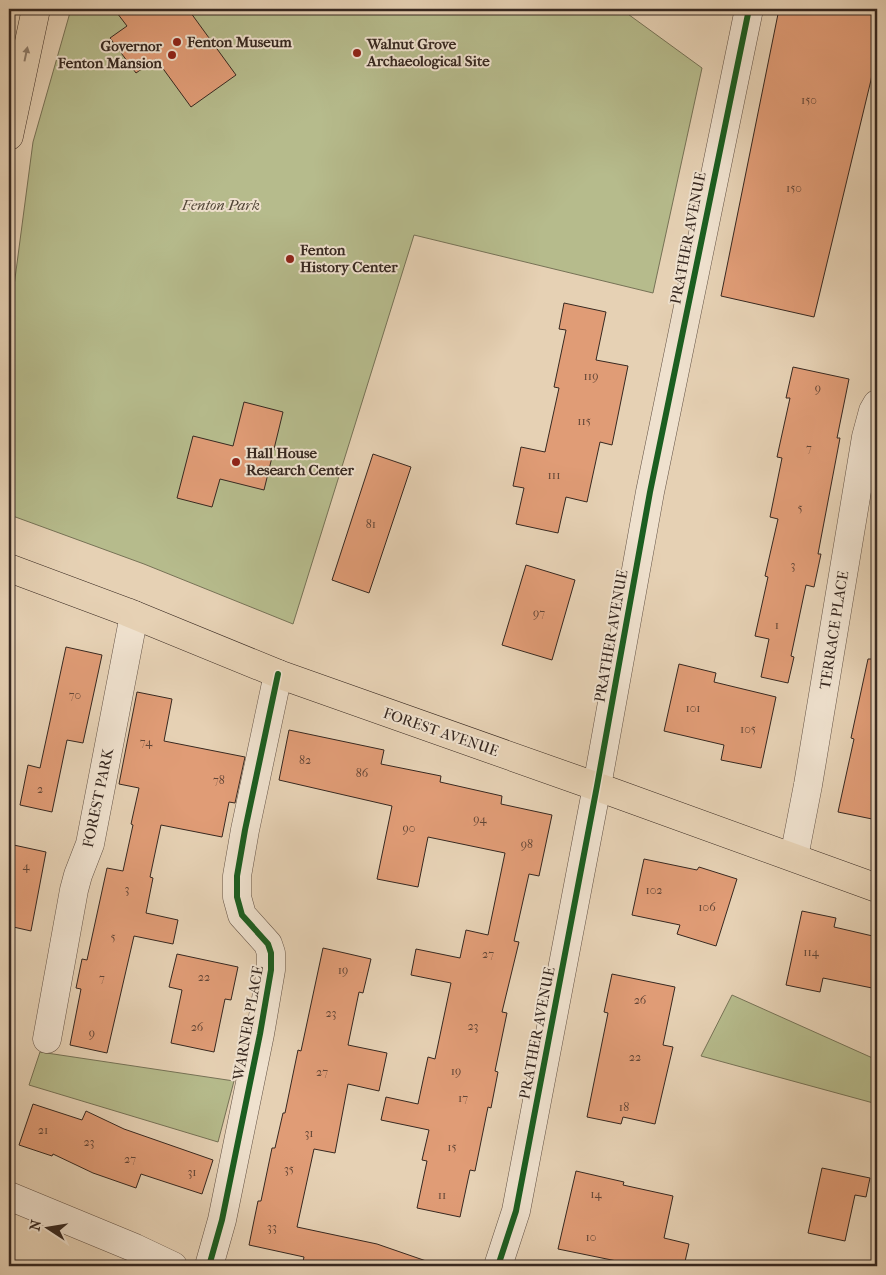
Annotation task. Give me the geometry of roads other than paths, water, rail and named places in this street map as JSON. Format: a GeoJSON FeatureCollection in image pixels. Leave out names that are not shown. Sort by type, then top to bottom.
{"type":"FeatureCollection","features":[{"type":"Feature","properties":{"kind":"main road"},"geometry":{"type":"LineString","coordinates":[[9,136],[36,9]]}},
{"type":"Feature","properties":{"kind":"main road","name":"FOREST AVENUE"},"geometry":{"type":"LineString","coordinates":[[9,568],[134,615],[278,674],[597,786],[877,888]]}},
{"type":"Feature","properties":{"kind":"street","name":"PRATHER AVENUE"},"geometry":{"type":"LineString","coordinates":[[498,1266],[516,1211],[597,786],[650,492],[749,9]]}},
{"type":"Feature","properties":{"kind":"street","name":"TERRACE PLACE"},"geometry":{"type":"LineString","coordinates":[[794,858],[866,437],[873,411],[877,404]]}},
{"type":"Feature","properties":{"kind":"street","name":"FOREST PARK"},"geometry":{"type":"LineString","coordinates":[[47,1039],[70,907],[78,875],[90,844],[134,615]]}},
{"type":"Feature","properties":{"kind":"street","name":"WARNER PLACE"},"geometry":{"type":"LineString","coordinates":[[209,1266],[222,1220],[260,1034],[270,970],[271,953],[268,944],[242,915],[238,898],[237,876],[278,674]]}},
{"type":"Feature","properties":{"kind":"street"},"geometry":{"type":"LineString","coordinates":[[9,1196],[135,1248],[173,1266]]}},
{"type":"Feature","properties":{"kind":"place","name":"Fenton Museum"},"geometry":{"type":"Point","coordinates":[177,42]}},
{"type":"Feature","properties":{"kind":"place","name":"Walnut Grove Archaeological Site"},"geometry":{"type":"Point","coordinates":[357,53]}},
{"type":"Feature","properties":{"kind":"place","name":"Governor Fenton Mansion"},"geometry":{"type":"Point","coordinates":[172,55]}},
{"type":"Feature","properties":{"kind":"place","name":"Fenton History Center"},"geometry":{"type":"Point","coordinates":[290,259]}},
{"type":"Feature","properties":{"kind":"place","name":"Hall House Research Center"},"geometry":{"type":"Point","coordinates":[236,462]}},
{"type":"Feature","properties":{"kind":"park label","name":"Fenton Park"},"geometry":{"type":"Point","coordinates":[221,205]}}]}
